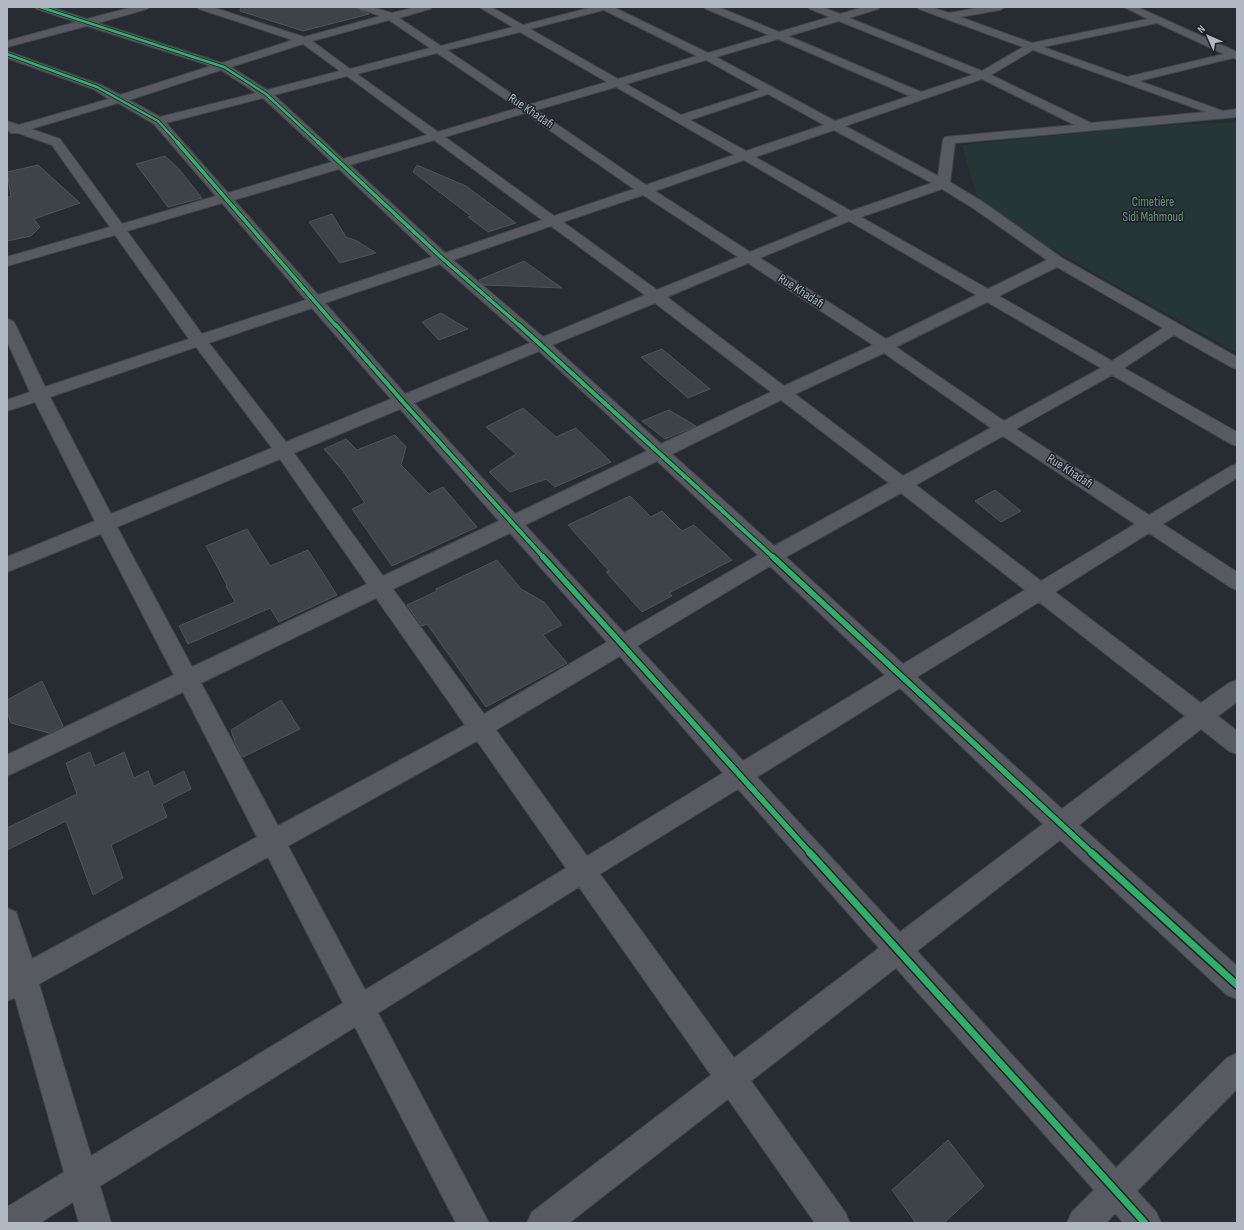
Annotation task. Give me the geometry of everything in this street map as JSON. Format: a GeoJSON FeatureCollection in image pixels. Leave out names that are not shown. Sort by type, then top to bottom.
{"type":"FeatureCollection","features":[{"type":"Feature","properties":{"kind":"street"},"geometry":{"type":"LineString","coordinates":[[40,7],[224,67],[266,94],[442,258],[542,345],[659,452],[1237,985]]}},
{"type":"Feature","properties":{"kind":"street"},"geometry":{"type":"LineString","coordinates":[[7,44],[144,7]]}},
{"type":"Feature","properties":{"kind":"street"},"geometry":{"type":"LineString","coordinates":[[202,7],[304,40],[657,297],[902,484],[1237,744]]}},
{"type":"Feature","properties":{"kind":"street","name":"Rue Khadafi"},"geometry":{"type":"LineString","coordinates":[[362,7],[390,16],[530,110],[645,190],[885,346],[1003,428],[1150,523],[1237,582]]}},
{"type":"Feature","properties":{"kind":"street"},"geometry":{"type":"LineString","coordinates":[[10,129],[120,100],[304,40],[426,7]]}},
{"type":"Feature","properties":{"kind":"street"},"geometry":{"type":"LineString","coordinates":[[484,7],[850,216],[1111,369],[1237,440]]}},
{"type":"Feature","properties":{"kind":"street"},"geometry":{"type":"LineString","coordinates":[[158,121],[605,7],[708,57],[943,184],[978,205],[1058,260],[1237,364]]}},
{"type":"Feature","properties":{"kind":"street"},"geometry":{"type":"LineString","coordinates":[[709,7],[920,96]]}},
{"type":"Feature","properties":{"kind":"street"},"geometry":{"type":"LineString","coordinates":[[813,7],[983,75],[1090,127]]}},
{"type":"Feature","properties":{"kind":"street"},"geometry":{"type":"LineString","coordinates":[[7,262],[530,110],[875,7]]}},
{"type":"Feature","properties":{"kind":"street"},"geometry":{"type":"LineString","coordinates":[[922,7],[1127,80],[1231,114]]}},
{"type":"Feature","properties":{"kind":"street"},"geometry":{"type":"LineString","coordinates":[[948,16],[1000,7]]}},
{"type":"Feature","properties":{"kind":"street"},"geometry":{"type":"LineString","coordinates":[[1129,7],[1236,55]]}},
{"type":"Feature","properties":{"kind":"street"},"geometry":{"type":"LineString","coordinates":[[7,406],[983,75],[1032,46],[1158,20]]}},
{"type":"Feature","properties":{"kind":"street"},"geometry":{"type":"LineString","coordinates":[[7,54],[97,87],[158,121],[403,402],[1145,1223]]}},
{"type":"Feature","properties":{"kind":"street"},"geometry":{"type":"LineString","coordinates":[[1127,80],[1236,55]]}},
{"type":"Feature","properties":{"kind":"street"},"geometry":{"type":"LineString","coordinates":[[680,119],[770,90]]}},
{"type":"Feature","properties":{"kind":"street"},"geometry":{"type":"LineString","coordinates":[[943,184],[950,140],[1231,114]]}},
{"type":"Feature","properties":{"kind":"street"},"geometry":{"type":"LineString","coordinates":[[10,129],[56,142],[199,341],[283,451],[834,1223]]}},
{"type":"Feature","properties":{"kind":"street"},"geometry":{"type":"LineString","coordinates":[[7,565],[542,345],[850,216],[943,184]]}},
{"type":"Feature","properties":{"kind":"street"},"geometry":{"type":"LineString","coordinates":[[7,766],[659,452],[885,346],[1058,260]]}},
{"type":"Feature","properties":{"kind":"street"},"geometry":{"type":"LineString","coordinates":[[7,324],[40,395],[106,524],[473,1223]]}},
{"type":"Feature","properties":{"kind":"street"},"geometry":{"type":"LineString","coordinates":[[15,982],[274,842],[480,728],[772,556],[1111,369],[1174,328]]}},
{"type":"Feature","properties":{"kind":"street"},"geometry":{"type":"LineString","coordinates":[[10,1223],[1237,470]]}},
{"type":"Feature","properties":{"kind":"street"},"geometry":{"type":"LineString","coordinates":[[543,1223],[1237,689]]}},
{"type":"Feature","properties":{"kind":"street"},"geometry":{"type":"LineString","coordinates":[[7,921],[15,982],[82,1179],[95,1223]]}},
{"type":"Feature","properties":{"kind":"street"},"geometry":{"type":"LineString","coordinates":[[1083,1223],[1237,1068]]}},
{"type":"Feature","properties":{"kind":"green space","name":"Cimetière Sidi Mahmoud"},"geometry":{"type":"Polygon","coordinates":[[[1237,122],[1237,353],[1020,231],[978,200],[962,145],[1151,126],[1237,122]]]}},
{"type":"Feature","properties":{"kind":"building"},"geometry":{"type":"Polygon","coordinates":[[[241,7],[356,7],[359,10],[369,14],[303,31],[240,11],[241,7]]]}},
{"type":"Feature","properties":{"kind":"building"},"geometry":{"type":"Polygon","coordinates":[[[165,156],[179,169],[202,198],[168,207],[136,164],[165,156]]]}},
{"type":"Feature","properties":{"kind":"building"},"geometry":{"type":"Polygon","coordinates":[[[38,165],[80,203],[34,219],[40,227],[31,236],[7,241],[7,198],[11,196],[7,172],[38,165]]]}},
{"type":"Feature","properties":{"kind":"building"},"geometry":{"type":"Polygon","coordinates":[[[417,165],[466,186],[516,223],[488,232],[468,217],[471,216],[413,172],[417,165]]]}},
{"type":"Feature","properties":{"kind":"building"},"geometry":{"type":"Polygon","coordinates":[[[332,214],[346,237],[357,241],[376,253],[340,263],[309,222],[332,214]]]}},
{"type":"Feature","properties":{"kind":"building"},"geometry":{"type":"Polygon","coordinates":[[[524,261],[562,288],[484,285],[479,280],[524,261]]]}},
{"type":"Feature","properties":{"kind":"building"},"geometry":{"type":"Polygon","coordinates":[[[441,313],[468,329],[439,340],[422,322],[441,313]]]}},
{"type":"Feature","properties":{"kind":"building"},"geometry":{"type":"Polygon","coordinates":[[[662,349],[710,389],[688,398],[641,357],[662,349]]]}},
{"type":"Feature","properties":{"kind":"building"},"geometry":{"type":"Polygon","coordinates":[[[523,408],[556,437],[576,428],[611,462],[555,487],[546,479],[510,492],[489,472],[516,454],[486,427],[523,408]]]}},
{"type":"Feature","properties":{"kind":"building"},"geometry":{"type":"Polygon","coordinates":[[[669,410],[696,426],[665,439],[642,421],[669,410]]]}},
{"type":"Feature","properties":{"kind":"building"},"geometry":{"type":"Polygon","coordinates":[[[395,435],[406,447],[401,465],[429,494],[443,487],[477,527],[392,566],[352,509],[365,503],[343,471],[324,449],[346,439],[357,450],[395,435]]]}},
{"type":"Feature","properties":{"kind":"building"},"geometry":{"type":"Polygon","coordinates":[[[995,490],[1021,511],[1001,522],[975,501],[995,490]]]}},
{"type":"Feature","properties":{"kind":"building"},"geometry":{"type":"Polygon","coordinates":[[[630,496],[651,517],[662,511],[682,531],[694,525],[732,560],[669,593],[672,596],[642,612],[606,572],[609,571],[568,525],[630,496]]]}},
{"type":"Feature","properties":{"kind":"building"},"geometry":{"type":"Polygon","coordinates":[[[247,529],[270,566],[308,550],[337,595],[279,622],[270,608],[188,644],[179,626],[235,602],[206,546],[247,529]]]}},
{"type":"Feature","properties":{"kind":"building"},"geometry":{"type":"Polygon","coordinates":[[[497,560],[521,589],[544,602],[562,625],[543,635],[567,663],[486,707],[427,624],[422,626],[407,605],[437,591],[436,589],[497,560]]]}},
{"type":"Feature","properties":{"kind":"building"},"geometry":{"type":"Polygon","coordinates":[[[42,681],[63,726],[49,733],[11,723],[7,711],[7,700],[42,681]]]}},
{"type":"Feature","properties":{"kind":"building"},"geometry":{"type":"Polygon","coordinates":[[[281,700],[300,729],[243,757],[236,745],[231,730],[281,700]]]}},
{"type":"Feature","properties":{"kind":"building"},"geometry":{"type":"Polygon","coordinates":[[[90,752],[95,766],[124,752],[134,778],[148,771],[154,786],[184,771],[191,789],[162,804],[167,817],[111,845],[123,878],[93,895],[66,821],[7,850],[7,828],[77,794],[66,763],[90,752]]]}},
{"type":"Feature","properties":{"kind":"building"},"geometry":{"type":"Polygon","coordinates":[[[948,1140],[984,1186],[944,1223],[916,1223],[892,1190],[948,1140]]]}},
{"type":"Feature","properties":{"kind":"cycle path"},"geometry":{"type":"LineString","coordinates":[[40,7],[224,67],[266,94],[442,258],[542,345],[1237,985]]}},
{"type":"Feature","properties":{"kind":"cycle path"},"geometry":{"type":"LineString","coordinates":[[7,54],[97,87],[158,121],[403,402],[1145,1223]]}}]}
